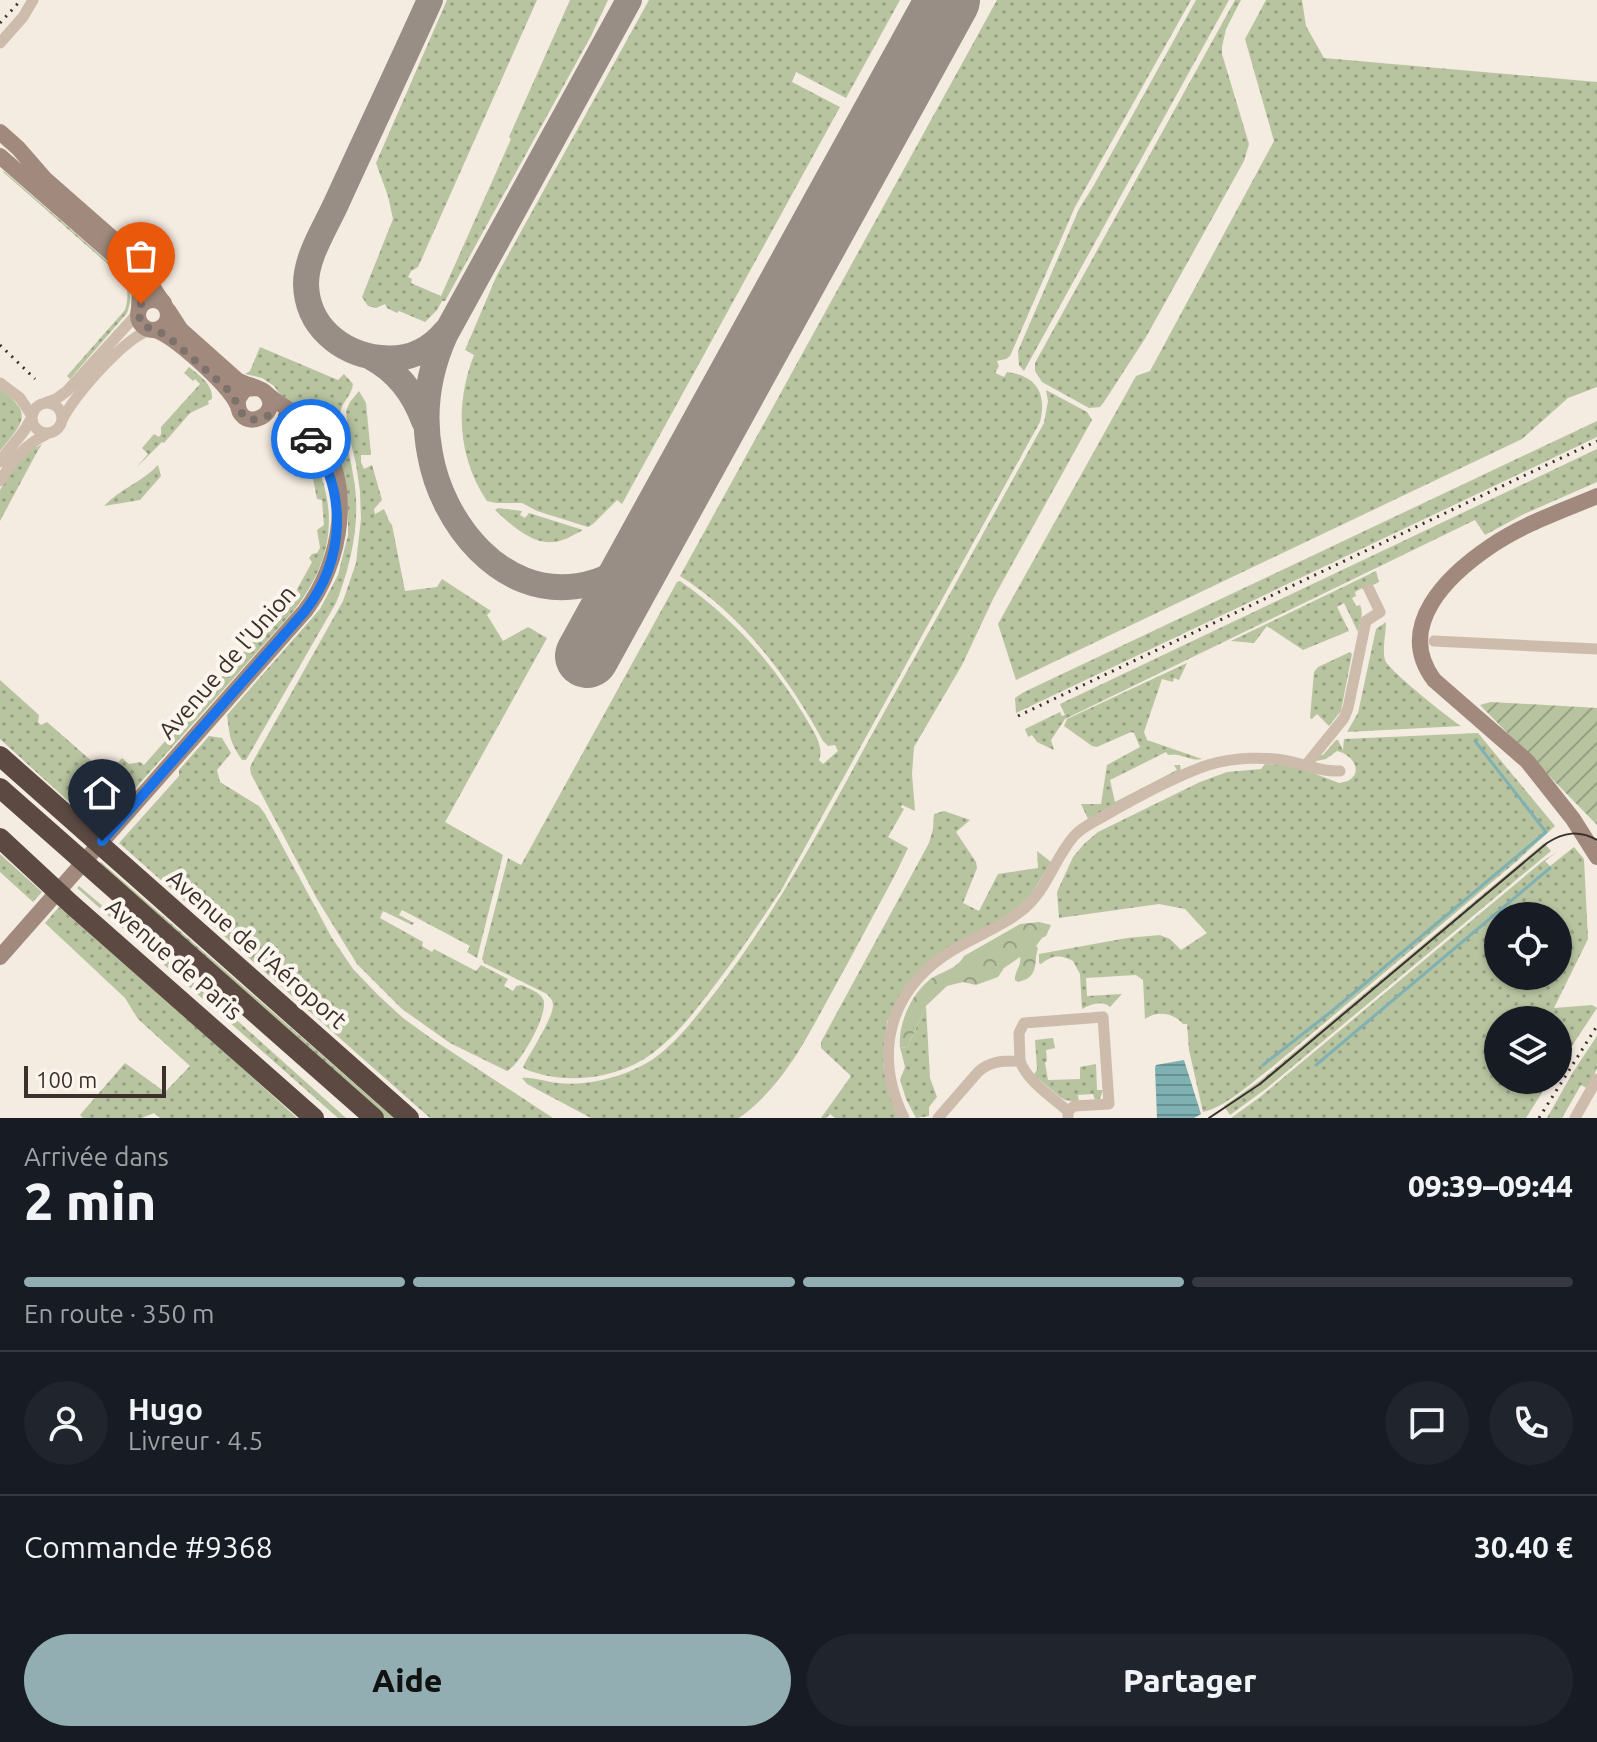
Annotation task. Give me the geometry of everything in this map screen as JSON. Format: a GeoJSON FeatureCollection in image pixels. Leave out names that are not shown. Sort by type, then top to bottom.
{"type":"FeatureCollection","features":[{"type":"Feature","properties":{"kind":"highway","name":"Avenue de l'Aéroport"},"geometry":{"type":"LineString","coordinates":[[0,756],[409,1118]]}},
{"type":"Feature","properties":{"kind":"highway"},"geometry":{"type":"LineString","coordinates":[[0,773],[145,895],[160,898]]}},
{"type":"Feature","properties":{"kind":"highway"},"geometry":{"type":"LineString","coordinates":[[0,788],[374,1118]]}},
{"type":"Feature","properties":{"kind":"highway"},"geometry":{"type":"LineString","coordinates":[[0,804],[356,1118]]}},
{"type":"Feature","properties":{"kind":"highway"},"geometry":{"type":"LineString","coordinates":[[0,827],[90,910],[100,929]]}},
{"type":"Feature","properties":{"kind":"highway","name":"Avenue de Paris"},"geometry":{"type":"LineString","coordinates":[[0,838],[314,1118]]}},
{"type":"Feature","properties":{"kind":"street"},"geometry":{"type":"LineString","coordinates":[[0,43],[23,17],[33,0]]}},
{"type":"Feature","properties":{"kind":"street","name":"Avenue de l'Union"},"geometry":{"type":"LineString","coordinates":[[0,132],[45,179],[135,258],[181,330],[236,379],[261,390],[308,424],[325,447],[339,493],[338,529],[331,563],[313,600],[0,957]]}},
{"type":"Feature","properties":{"kind":"street","name":"Avenue de l'Union"},"geometry":{"type":"LineString","coordinates":[[0,156],[128,268],[140,287],[138,311],[142,325],[172,339],[214,376],[227,389],[246,418],[276,415],[302,429],[322,459],[331,485],[338,529]]}},
{"type":"Feature","properties":{"kind":"street"},"geometry":{"type":"LineString","coordinates":[[0,462],[23,434],[35,408],[67,391],[145,301],[157,299],[166,307],[168,318],[165,324],[138,335],[120,349],[75,400],[57,430],[25,447],[0,481]]}},
{"type":"Feature","properties":{"kind":"street"},"geometry":{"type":"LineString","coordinates":[[3,384],[58,407],[62,420]]}},
{"type":"Feature","properties":{"kind":"street"},"geometry":{"type":"LineString","coordinates":[[3,384],[24,402],[35,428],[47,434]]}},
{"type":"Feature","properties":{"kind":"street"},"geometry":{"type":"LineString","coordinates":[[237,404],[245,389],[261,390],[270,402],[263,417]]}},
{"type":"Feature","properties":{"kind":"street"},"geometry":{"type":"LineString","coordinates":[[1597,496],[1492,545],[1454,576],[1431,603],[1421,627],[1420,642],[1434,680],[1527,761],[1573,819],[1597,857]]}},
{"type":"Feature","properties":{"kind":"street"},"geometry":{"type":"LineString","coordinates":[[1306,765],[1344,718],[1348,708],[1366,621],[1380,612],[1369,589]]}},
{"type":"Feature","properties":{"kind":"street"},"geometry":{"type":"LineString","coordinates":[[1434,641],[1597,649]]}},
{"type":"Feature","properties":{"kind":"street"},"geometry":{"type":"LineString","coordinates":[[904,1118],[890,1082],[888,1060],[894,1020],[901,1003],[928,968],[954,949],[1005,923],[1032,901],[1060,856],[1083,828],[1123,805],[1210,765],[1257,759],[1287,761],[1325,772],[1340,771]]}},
{"type":"Feature","properties":{"kind":"street"},"geometry":{"type":"LineString","coordinates":[[1103,1017],[1109,1104],[1074,1106],[1068,1114],[1021,1066],[1019,1033],[1024,1023],[1103,1017]]}},
{"type":"Feature","properties":{"kind":"street"},"geometry":{"type":"LineString","coordinates":[[938,1118],[984,1066],[995,1061],[1020,1061]]}},
{"type":"Feature","properties":{"kind":"street"},"geometry":{"type":"LineString","coordinates":[[1575,1118],[1596,1084]]}},
{"type":"Feature","properties":{"kind":"green space"},"geometry":{"type":"Polygon","coordinates":[[[447,0],[537,0],[418,267],[408,277],[412,279],[411,283],[441,296],[570,0],[608,0],[445,301],[425,322],[399,311],[397,313],[385,304],[376,308],[368,306],[362,297],[393,219],[376,163],[447,0]]]}},
{"type":"Feature","properties":{"kind":"green space"},"geometry":{"type":"Polygon","coordinates":[[[649,0],[900,0],[846,98],[796,72],[792,82],[840,107],[622,504],[617,500],[588,527],[522,503],[487,501],[470,466],[462,430],[464,392],[474,355],[465,350],[497,275],[649,0]]]}},
{"type":"Feature","properties":{"kind":"green space"},"geometry":{"type":"Polygon","coordinates":[[[997,0],[1191,0],[1075,207],[1010,356],[997,361],[999,366],[995,373],[1004,377],[1007,372],[1017,374],[1037,388],[1042,403],[1040,422],[782,889],[701,1003],[662,1046],[624,1069],[574,1078],[525,1069],[523,1067],[549,1018],[552,1001],[547,994],[484,963],[482,959],[508,858],[521,865],[677,582],[699,595],[734,625],[764,659],[813,731],[819,743],[819,760],[823,764],[838,751],[835,745],[828,746],[823,741],[779,671],[744,629],[680,576],[997,0]]]}},
{"type":"Feature","properties":{"kind":"green space"},"geometry":{"type":"Polygon","coordinates":[[[1196,0],[1229,0],[1024,371],[1019,365],[1018,351],[1079,209],[1196,0]]]}},
{"type":"Feature","properties":{"kind":"green space"},"geometry":{"type":"Polygon","coordinates":[[[1235,0],[1241,0],[1226,29],[1222,54],[1249,144],[1244,161],[1146,337],[1100,407],[1089,408],[1042,382],[1035,371],[1035,363],[1235,0]]]}},
{"type":"Feature","properties":{"kind":"green space"},"geometry":{"type":"Polygon","coordinates":[[[1266,0],[1302,0],[1306,26],[1324,58],[1597,82],[1597,387],[1568,398],[1522,439],[1016,680],[998,624],[1136,376],[1150,371],[1274,141],[1245,39],[1266,0]]]}},
{"type":"Feature","properties":{"kind":"green space"},"geometry":{"type":"Polygon","coordinates":[[[2,171],[123,275],[130,288],[127,313],[70,379],[67,376],[125,310],[126,287],[119,274],[2,171]]]}},
{"type":"Feature","properties":{"kind":"green space"},"geometry":{"type":"Polygon","coordinates":[[[260,347],[338,380],[344,374],[353,384],[340,414],[354,478],[356,516],[346,575],[336,603],[246,760],[242,760],[231,738],[227,715],[320,609],[338,575],[348,535],[344,473],[334,443],[324,423],[282,397],[274,386],[262,378],[245,374],[250,371],[260,347]]]}},
{"type":"Feature","properties":{"kind":"green space"},"geometry":{"type":"Polygon","coordinates":[[[189,367],[208,385],[212,399],[208,401],[209,404],[190,413],[164,443],[136,468],[148,454],[142,448],[154,434],[159,437],[161,427],[200,384],[184,373],[189,367]]]}},
{"type":"Feature","properties":{"kind":"green space"},"geometry":{"type":"Polygon","coordinates":[[[0,390],[11,398],[22,413],[19,427],[0,451],[0,390]]]}},
{"type":"Feature","properties":{"kind":"green space"},"geometry":{"type":"Polygon","coordinates":[[[1046,390],[1087,412],[1092,420],[994,597],[962,665],[914,747],[912,774],[915,811],[902,805],[904,809],[888,837],[908,848],[814,1025],[782,1076],[739,1118],[591,1118],[527,1084],[522,1078],[581,1083],[603,1080],[635,1069],[656,1057],[675,1040],[717,990],[760,929],[835,802],[1044,423],[1048,401],[1046,390]]]}},
{"type":"Feature","properties":{"kind":"green space"},"geometry":{"type":"Polygon","coordinates":[[[359,391],[366,403],[371,455],[361,455],[361,462],[364,469],[372,465],[382,500],[374,509],[375,514],[384,509],[392,525],[405,591],[437,587],[442,579],[491,611],[487,615],[503,641],[528,627],[547,638],[445,822],[503,855],[477,958],[467,952],[470,946],[402,910],[399,915],[414,923],[412,925],[383,911],[380,918],[423,942],[422,946],[432,952],[434,949],[476,971],[481,965],[508,979],[504,986],[513,991],[516,986],[522,985],[542,997],[544,1006],[538,1026],[519,1059],[507,1071],[450,1043],[402,1009],[357,964],[317,899],[251,774],[252,763],[343,601],[356,563],[361,519],[360,491],[346,411],[359,391]]]}},
{"type":"Feature","properties":{"kind":"green space"},"geometry":{"type":"Polygon","coordinates":[[[1597,421],[1597,437],[1016,713],[1015,698],[1024,692],[1597,421]]]}},
{"type":"Feature","properties":{"kind":"green space"},"geometry":{"type":"Polygon","coordinates":[[[282,424],[300,437],[308,448],[322,478],[327,499],[328,539],[315,577],[291,614],[99,829],[0,739],[0,680],[39,715],[41,725],[47,722],[102,770],[98,775],[101,778],[122,758],[129,764],[140,762],[144,765],[294,595],[312,562],[309,558],[320,548],[317,530],[324,525],[322,500],[317,499],[304,451],[282,424]]]}},
{"type":"Feature","properties":{"kind":"green space"},"geometry":{"type":"Polygon","coordinates":[[[42,444],[0,521],[0,490],[29,451],[42,444]]]}},
{"type":"Feature","properties":{"kind":"green space"},"geometry":{"type":"Polygon","coordinates":[[[1597,449],[1597,482],[1485,535],[1475,520],[1065,719],[1051,740],[1054,750],[1037,742],[1032,735],[1028,737],[1025,729],[1060,712],[1062,716],[1065,715],[1060,704],[1597,449]]]}},
{"type":"Feature","properties":{"kind":"green space"},"geometry":{"type":"Polygon","coordinates":[[[158,465],[161,476],[140,500],[104,506],[145,476],[158,465]]]}},
{"type":"Feature","properties":{"kind":"green space"},"geometry":{"type":"Polygon","coordinates":[[[495,510],[522,511],[520,515],[525,518],[529,513],[583,530],[560,541],[536,540],[495,510]]]}},
{"type":"Feature","properties":{"kind":"green space"},"geometry":{"type":"Polygon","coordinates":[[[1376,571],[1379,582],[1355,592],[1356,596],[1352,598],[1361,608],[1358,632],[1344,603],[1337,607],[1349,631],[1303,650],[1267,626],[1254,643],[1231,641],[1376,571]]]}},
{"type":"Feature","properties":{"kind":"green space"},"geometry":{"type":"Polygon","coordinates":[[[1386,622],[1385,660],[1420,694],[1461,726],[1347,732],[1358,713],[1376,629],[1386,622]]]}},
{"type":"Feature","properties":{"kind":"green space"},"geometry":{"type":"Polygon","coordinates":[[[1350,652],[1341,711],[1329,726],[1317,714],[1310,718],[1314,672],[1318,667],[1350,652]]]}},
{"type":"Feature","properties":{"kind":"green space"},"geometry":{"type":"Polygon","coordinates":[[[1187,663],[1179,680],[1162,679],[1144,732],[1147,740],[1202,759],[1168,755],[1166,752],[1110,780],[1115,802],[1177,770],[1174,765],[1180,765],[1181,771],[1088,819],[1081,804],[1101,804],[1107,765],[1140,747],[1131,732],[1097,747],[1092,746],[1064,726],[1067,719],[1187,663]]]}},
{"type":"Feature","properties":{"kind":"green space"},"geometry":{"type":"Polygon","coordinates":[[[1491,702],[1597,708],[1597,825],[1480,705],[1491,702]]]}},
{"type":"Feature","properties":{"kind":"green space"},"geometry":{"type":"Polygon","coordinates":[[[1478,733],[1555,826],[1271,1068],[1221,1105],[1203,1112],[1189,1050],[1187,1024],[1165,1014],[1155,1014],[1145,1019],[1143,980],[1136,975],[1086,978],[1087,996],[1122,994],[1110,1007],[1100,1003],[1082,1009],[1080,974],[1073,961],[1056,956],[1039,963],[1039,954],[1127,938],[1160,935],[1170,939],[1181,950],[1207,933],[1185,909],[1159,904],[1059,918],[1057,892],[1073,857],[1098,832],[1200,782],[1227,772],[1261,769],[1265,764],[1292,765],[1339,783],[1347,781],[1353,777],[1356,768],[1344,754],[1337,751],[1326,759],[1316,761],[1317,755],[1323,755],[1336,740],[1343,750],[1344,739],[1478,733]]]}},
{"type":"Feature","properties":{"kind":"green space"},"geometry":{"type":"Polygon","coordinates":[[[209,736],[222,738],[231,753],[217,770],[220,782],[259,806],[265,814],[332,938],[353,969],[403,1018],[553,1118],[430,1118],[119,843],[179,776],[179,770],[209,736]]]}},
{"type":"Feature","properties":{"kind":"green space"},"geometry":{"type":"Polygon","coordinates":[[[944,811],[970,820],[956,832],[977,868],[963,903],[979,911],[998,874],[1038,868],[1037,851],[1051,862],[1031,895],[1006,918],[946,949],[910,980],[887,1022],[883,1065],[899,1118],[835,1118],[830,1114],[821,1118],[851,1076],[821,1048],[821,1042],[929,843],[934,814],[944,811]]]}},
{"type":"Feature","properties":{"kind":"green space"},"geometry":{"type":"Polygon","coordinates":[[[1544,843],[1551,851],[1490,902],[1484,902],[1484,907],[1267,1088],[1230,1115],[1224,1106],[1261,1080],[1544,843]]]}},
{"type":"Feature","properties":{"kind":"green space"},"geometry":{"type":"Polygon","coordinates":[[[1574,847],[1584,859],[1588,939],[1572,971],[1572,902],[1494,902],[1543,861],[1557,852],[1545,861],[1550,866],[1574,847]]]}},
{"type":"Feature","properties":{"kind":"green space"},"geometry":{"type":"Polygon","coordinates":[[[0,854],[42,892],[33,902],[0,872],[0,854]]]}},
{"type":"Feature","properties":{"kind":"green space"},"geometry":{"type":"Polygon","coordinates":[[[101,862],[394,1118],[382,1118],[97,866],[101,862]]]}},
{"type":"Feature","properties":{"kind":"green space"},"geometry":{"type":"Polygon","coordinates":[[[79,886],[230,1014],[346,1118],[338,1118],[77,888],[79,886]]]}},
{"type":"Feature","properties":{"kind":"green space"},"geometry":{"type":"Polygon","coordinates":[[[59,907],[297,1118],[160,1118],[154,1113],[142,1118],[83,1118],[80,1115],[125,1063],[165,1092],[190,1066],[138,1019],[125,998],[45,923],[59,907]]]}},
{"type":"Feature","properties":{"kind":"green space"},"geometry":{"type":"Polygon","coordinates":[[[1484,910],[1484,990],[1563,990],[1555,1006],[1484,1006],[1484,1094],[1541,1094],[1526,1118],[1231,1118],[1484,910]]]}},
{"type":"Feature","properties":{"kind":"green space"},"geometry":{"type":"Polygon","coordinates":[[[1039,922],[1051,925],[1036,946],[1034,969],[1030,977],[1018,982],[1015,980],[1020,957],[1004,968],[998,977],[976,985],[963,982],[947,986],[926,1006],[907,1048],[900,1047],[906,1012],[927,982],[957,965],[964,956],[1020,924],[1039,922]]]}},
{"type":"Feature","properties":{"kind":"green space"},"geometry":{"type":"Polygon","coordinates":[[[1592,1005],[1597,1008],[1572,1046],[1572,1007],[1592,1005]]]}},
{"type":"Feature","properties":{"kind":"green space"},"geometry":{"type":"Polygon","coordinates":[[[926,1006],[930,1078],[937,1097],[929,1107],[929,1116],[916,1118],[900,1080],[905,1067],[900,1047],[907,1048],[926,1006]]]}},
{"type":"Feature","properties":{"kind":"green space"},"geometry":{"type":"Polygon","coordinates":[[[1597,1036],[1597,1068],[1588,1089],[1581,1085],[1562,1118],[1547,1118],[1561,1094],[1572,1094],[1573,1072],[1597,1036]]]}},
{"type":"Feature","properties":{"kind":"green space"},"geometry":{"type":"Polygon","coordinates":[[[1053,1038],[1055,1048],[1046,1050],[1048,1080],[1080,1079],[1080,1067],[1096,1064],[1097,1090],[1103,1090],[1100,1099],[1095,1100],[1093,1094],[1078,1095],[1079,1102],[1065,1100],[1034,1075],[1037,1069],[1035,1040],[1053,1038]]]}},
{"type":"Feature","properties":{"kind":"water"},"geometry":{"type":"Polygon","coordinates":[[[1184,1060],[1201,1114],[1194,1118],[1157,1118],[1156,1065],[1184,1060]]]}},
{"type":"Feature","properties":{"kind":"waterway"},"geometry":{"type":"LineString","coordinates":[[1263,1065],[1546,832],[1475,741]]}},
{"type":"Feature","properties":{"kind":"waterway"},"geometry":{"type":"LineString","coordinates":[[1316,1065],[1550,868]]}},
{"type":"Feature","properties":{"kind":"taxiway"},"geometry":{"type":"LineString","coordinates":[[430,0],[317,243],[309,263],[306,284],[312,313],[319,325],[339,343],[365,355],[390,359],[408,356],[432,344],[445,332]]}},
{"type":"Feature","properties":{"kind":"taxiway"},"geometry":{"type":"LineString","coordinates":[[629,0],[445,335],[434,364],[427,423],[430,454],[447,505],[480,550],[500,568],[524,580],[550,587],[596,582],[635,559],[657,527]]}},
{"type":"Feature","properties":{"kind":"taxiway"},"geometry":{"type":"LineString","coordinates":[[371,357],[404,384],[424,421]]}},
{"type":"Feature","properties":{"kind":"runway"},"geometry":{"type":"LineString","coordinates":[[587,656],[948,0]]}},
{"type":"Feature","properties":{"kind":"tram line"},"geometry":{"type":"LineString","coordinates":[[1209,1118],[1260,1084],[1547,843],[1559,836],[1572,834],[1597,840]]}},
{"type":"Feature","properties":{"kind":"railway"},"geometry":{"type":"LineString","coordinates":[[0,23],[21,0]]}},
{"type":"Feature","properties":{"kind":"railway"},"geometry":{"type":"LineString","coordinates":[[0,345],[35,379]]}},
{"type":"Feature","properties":{"kind":"railway"},"geometry":{"type":"LineString","coordinates":[[1018,716],[1597,441]]}},
{"type":"Feature","properties":{"kind":"railway"},"geometry":{"type":"LineString","coordinates":[[1539,1118],[1597,1026]]}},
{"type":"Feature","properties":{"kind":"way so far"},"geometry":{"type":"LineString","coordinates":[[141,304],[139,322],[145,328],[166,335],[206,370],[233,396],[242,415],[252,420],[270,415],[282,416],[296,424],[311,439]]}},
{"type":"Feature","properties":{"kind":"route"},"geometry":{"type":"LineString","coordinates":[[102,841],[305,611],[320,589],[335,551],[337,512],[322,459],[311,439]]}}]}
